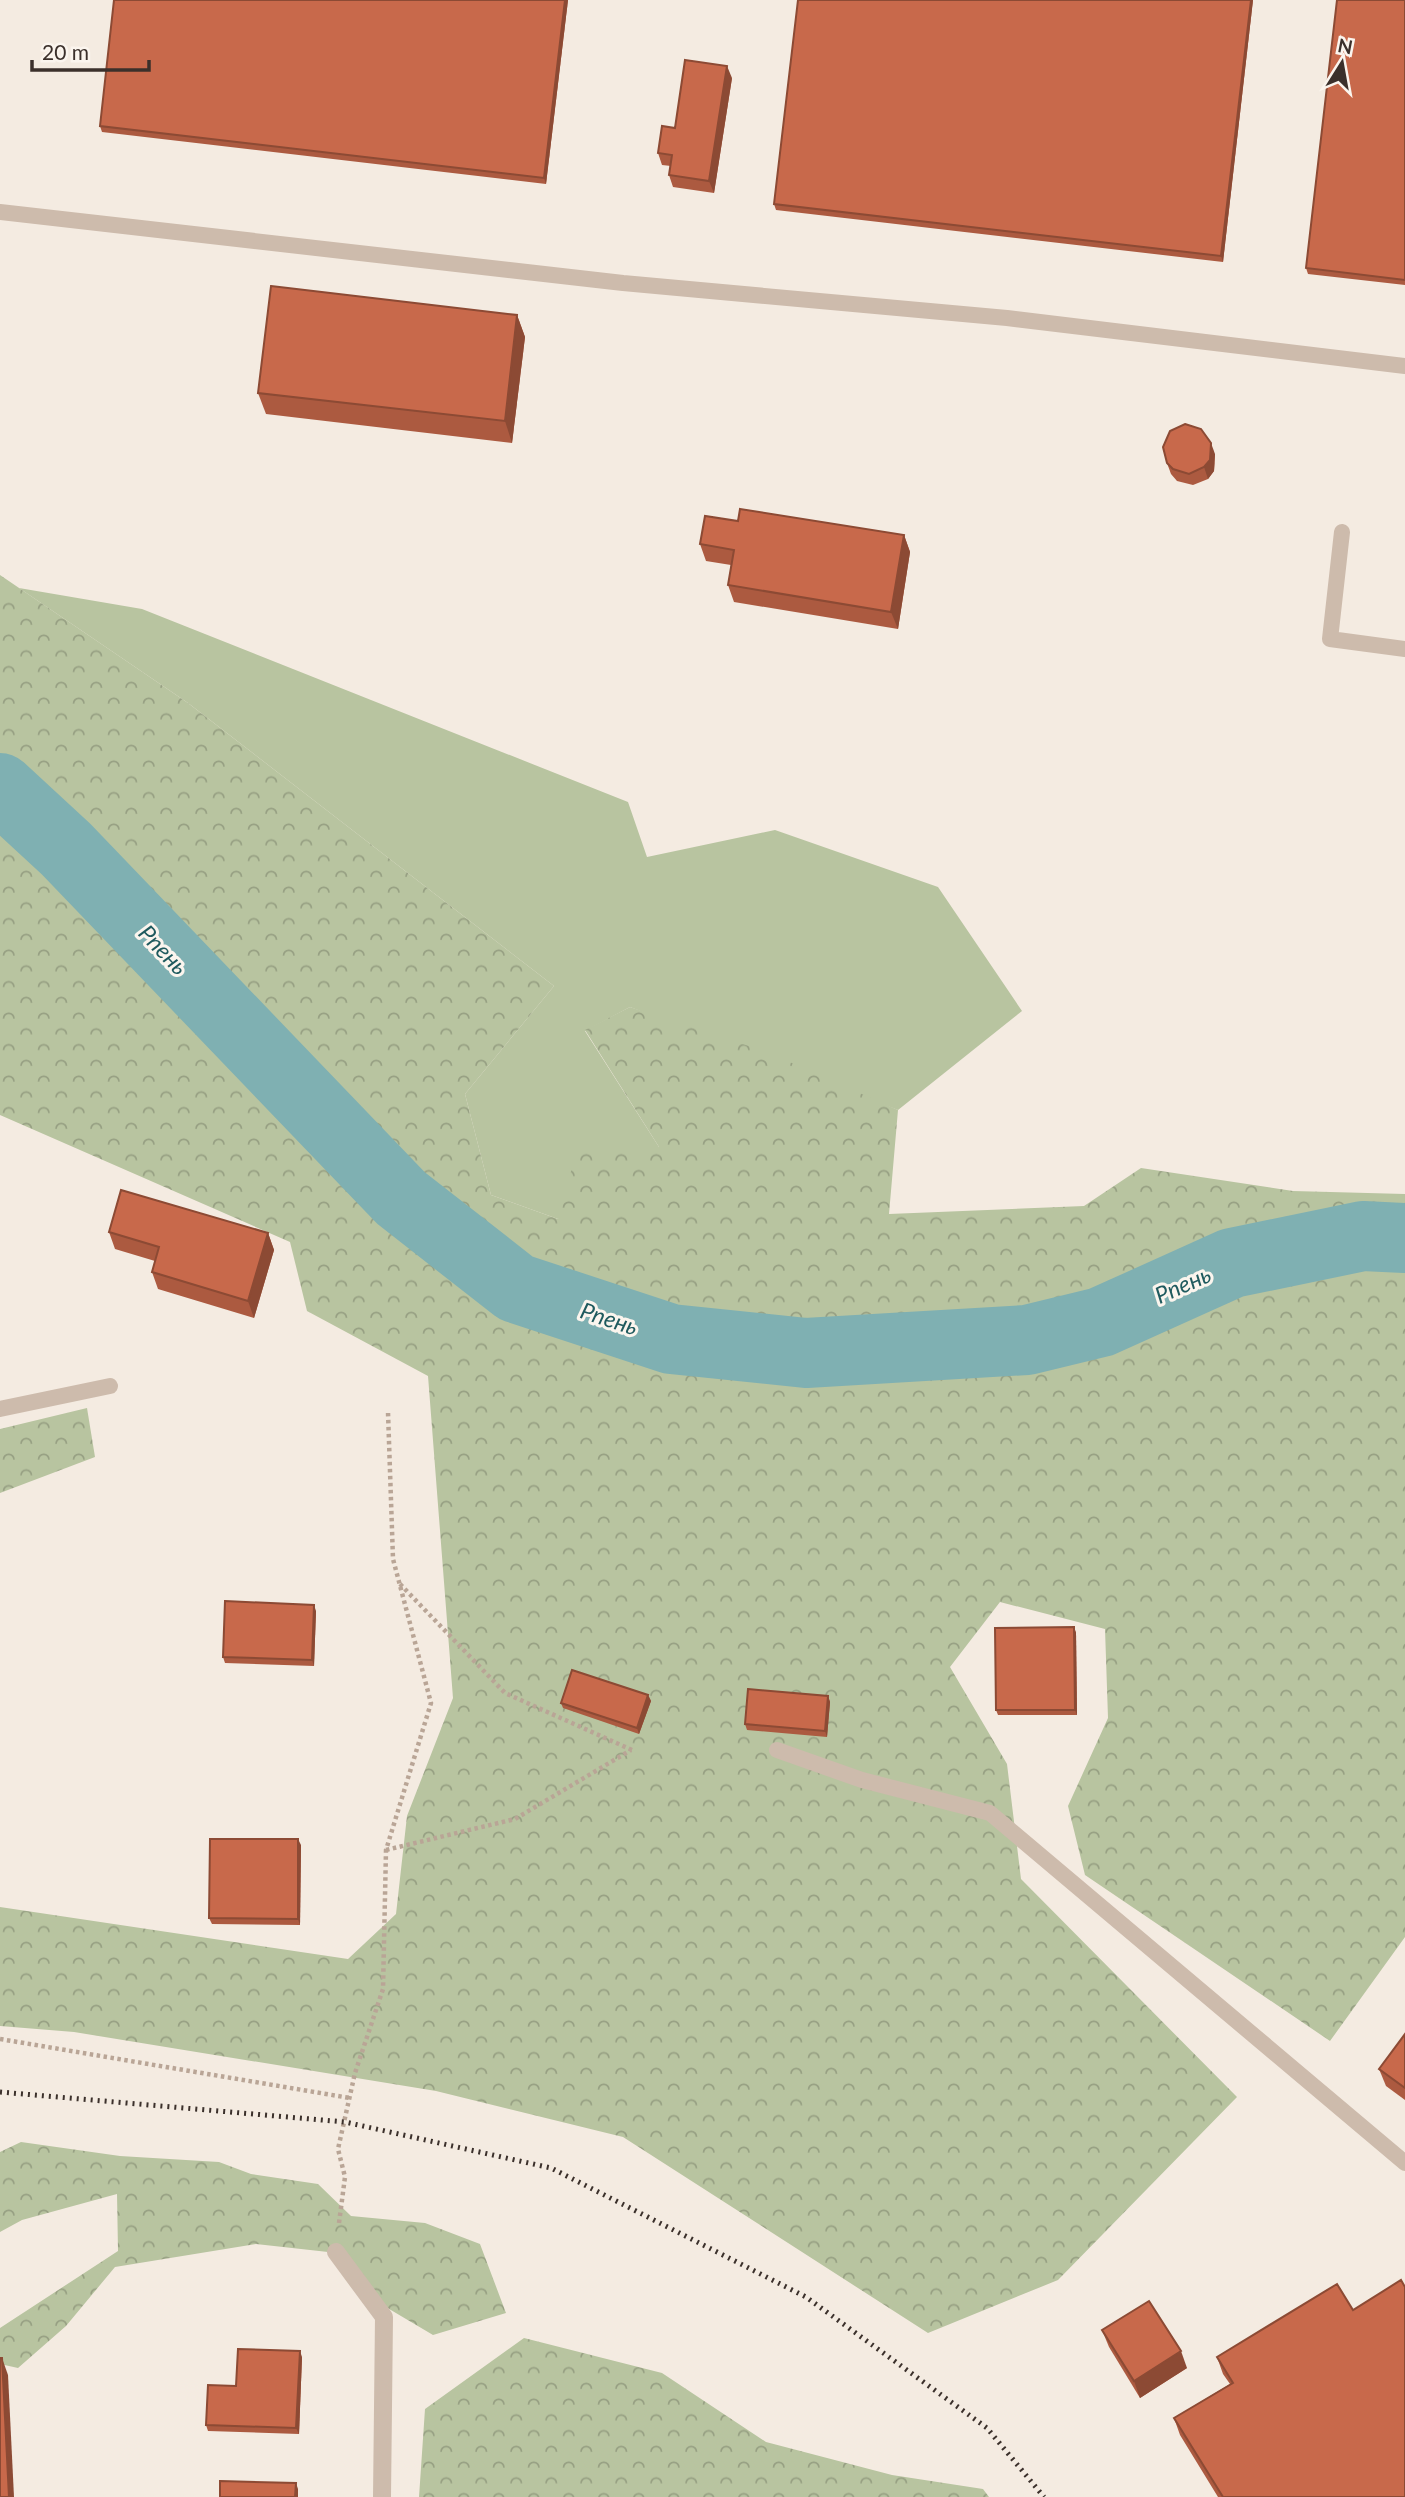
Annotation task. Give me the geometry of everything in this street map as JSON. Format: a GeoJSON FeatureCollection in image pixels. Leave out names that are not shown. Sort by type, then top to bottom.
{"type":"FeatureCollection","features":[{"type":"Feature","properties":{"kind":"street"},"geometry":{"type":"LineString","coordinates":[[335,2252],[384,2317],[382,2497]]}},
{"type":"Feature","properties":{"kind":"lane"},"geometry":{"type":"LineString","coordinates":[[0,212],[623,283],[1007,318],[1405,366]]}},
{"type":"Feature","properties":{"kind":"lane"},"geometry":{"type":"LineString","coordinates":[[1342,532],[1330,639],[1405,649]]}},
{"type":"Feature","properties":{"kind":"lane"},"geometry":{"type":"LineString","coordinates":[[0,1409],[110,1386]]}},
{"type":"Feature","properties":{"kind":"lane"},"geometry":{"type":"LineString","coordinates":[[776,1750],[863,1780],[990,1813],[1405,2163]]}},
{"type":"Feature","properties":{"kind":"path"},"geometry":{"type":"LineString","coordinates":[[335,2252],[345,2178],[338,2149],[350,2098],[383,1989],[386,1850],[431,1703],[393,1559],[388,1412]]}},
{"type":"Feature","properties":{"kind":"path"},"geometry":{"type":"LineString","coordinates":[[386,1850],[516,1819],[632,1750],[505,1693],[400,1584]]}},
{"type":"Feature","properties":{"kind":"path"},"geometry":{"type":"LineString","coordinates":[[0,2039],[350,2098]]}},
{"type":"Feature","properties":{"kind":"green space"},"geometry":{"type":"Polygon","coordinates":[[[0,575],[188,703],[554,986],[465,1094],[491,1195],[558,1219],[576,1153],[659,1147],[585,1030],[630,1007],[767,1052],[898,1110],[889,1214],[1084,1206],[1141,1168],[1293,1191],[1405,1194],[1405,1937],[1330,2041],[1085,1875],[1068,1806],[1108,1718],[1105,1629],[1000,1602],[950,1667],[1007,1764],[1021,1879],[1237,2097],[1058,2280],[928,2333],[623,2137],[436,2091],[74,2032],[0,2026],[0,1907],[348,1959],[396,1914],[407,1816],[453,1698],[428,1376],[307,1311],[290,1242],[0,1115],[0,575]]]}},
{"type":"Feature","properties":{"kind":"green space"},"geometry":{"type":"Polygon","coordinates":[[[19,588],[142,609],[628,802],[647,857],[775,830],[938,887],[1022,1011],[898,1110],[630,1007],[585,1031],[659,1147],[558,1219],[491,1195],[465,1094],[554,986],[188,703],[19,588]]]}},
{"type":"Feature","properties":{"kind":"green space"},"geometry":{"type":"Polygon","coordinates":[[[87,1408],[95,1457],[0,1493],[0,1429],[87,1408]]]}},
{"type":"Feature","properties":{"kind":"green space"},"geometry":{"type":"Polygon","coordinates":[[[21,2142],[120,2156],[219,2162],[251,2174],[318,2184],[351,2216],[425,2223],[480,2244],[506,2313],[433,2335],[374,2300],[328,2252],[256,2244],[115,2267],[66,2326],[18,2368],[0,2364],[0,2328],[118,2251],[117,2194],[22,2220],[0,2232],[0,2152],[21,2142]]]}},
{"type":"Feature","properties":{"kind":"green space"},"geometry":{"type":"Polygon","coordinates":[[[524,2338],[662,2373],[766,2442],[892,2475],[983,2489],[989,2497],[419,2497],[425,2409],[524,2338]]]}},
{"type":"Feature","properties":{"kind":"building"},"geometry":{"type":"Polygon","coordinates":[[[114,0],[565,0],[544,178],[100,126],[114,0]]]}},
{"type":"Feature","properties":{"kind":"building"},"geometry":{"type":"Polygon","coordinates":[[[798,0],[1251,0],[1221,256],[774,204],[798,0]]]}},
{"type":"Feature","properties":{"kind":"building"},"geometry":{"type":"Polygon","coordinates":[[[1337,0],[1405,0],[1405,280],[1306,268],[1337,0]]]}},
{"type":"Feature","properties":{"kind":"building"},"geometry":{"type":"Polygon","coordinates":[[[685,60],[727,66],[709,181],[669,175],[672,155],[658,153],[662,126],[675,128],[685,60]]]}},
{"type":"Feature","properties":{"kind":"building"},"geometry":{"type":"Polygon","coordinates":[[[271,286],[517,315],[505,421],[258,393],[271,286]]]}},
{"type":"Feature","properties":{"kind":"building"},"geometry":{"type":"Polygon","coordinates":[[[1185,424],[1201,429],[1211,443],[1210,460],[1204,467],[1189,474],[1173,469],[1167,463],[1163,447],[1170,431],[1185,424]]]}},
{"type":"Feature","properties":{"kind":"building"},"geometry":{"type":"Polygon","coordinates":[[[740,509],[904,535],[891,612],[728,585],[734,550],[700,544],[705,516],[738,521],[740,509]]]}},
{"type":"Feature","properties":{"kind":"building"},"geometry":{"type":"Polygon","coordinates":[[[121,1190],[268,1233],[248,1301],[152,1272],[159,1247],[109,1232],[121,1190]]]}},
{"type":"Feature","properties":{"kind":"building"},"geometry":{"type":"Polygon","coordinates":[[[225,1601],[314,1605],[312,1660],[223,1657],[225,1601]]]}},
{"type":"Feature","properties":{"kind":"building"},"geometry":{"type":"Polygon","coordinates":[[[1074,1627],[1075,1710],[996,1710],[995,1628],[1074,1627]]]}},
{"type":"Feature","properties":{"kind":"building"},"geometry":{"type":"Polygon","coordinates":[[[572,1670],[648,1695],[637,1728],[561,1703],[572,1670]]]}},
{"type":"Feature","properties":{"kind":"building"},"geometry":{"type":"Polygon","coordinates":[[[748,1689],[828,1696],[825,1731],[745,1724],[748,1689]]]}},
{"type":"Feature","properties":{"kind":"building"},"geometry":{"type":"Polygon","coordinates":[[[210,1839],[298,1839],[298,1919],[209,1918],[210,1839]]]}},
{"type":"Feature","properties":{"kind":"building"},"geometry":{"type":"Polygon","coordinates":[[[1405,2034],[1405,2088],[1379,2069],[1405,2034]]]}},
{"type":"Feature","properties":{"kind":"building"},"geometry":{"type":"Polygon","coordinates":[[[1401,2280],[1405,2287],[1405,2497],[1223,2497],[1174,2418],[1233,2383],[1217,2357],[1337,2284],[1353,2310],[1401,2280]]]}},
{"type":"Feature","properties":{"kind":"building"},"geometry":{"type":"Polygon","coordinates":[[[1149,2301],[1181,2351],[1134,2381],[1102,2330],[1149,2301]]]}},
{"type":"Feature","properties":{"kind":"building"},"geometry":{"type":"Polygon","coordinates":[[[238,2349],[300,2351],[296,2428],[206,2425],[208,2385],[236,2386],[238,2349]]]}},
{"type":"Feature","properties":{"kind":"building"},"geometry":{"type":"Polygon","coordinates":[[[2,2358],[9,2497],[0,2497],[2,2358]]]}},
{"type":"Feature","properties":{"kind":"building"},"geometry":{"type":"Polygon","coordinates":[[[220,2481],[296,2483],[295,2497],[220,2497],[220,2481]]]}},
{"type":"Feature","properties":{"kind":"waterway","name":"Рпень"},"geometry":{"type":"LineString","coordinates":[[0,788],[66,849],[401,1198],[516,1288],[671,1339],[806,1353],[1027,1340],[1101,1322],[1232,1263],[1363,1236],[1405,1238]]}},
{"type":"Feature","properties":{"kind":"railway"},"geometry":{"type":"LineString","coordinates":[[0,2092],[345,2122],[551,2168],[806,2297],[987,2428],[1044,2497]]}}]}
